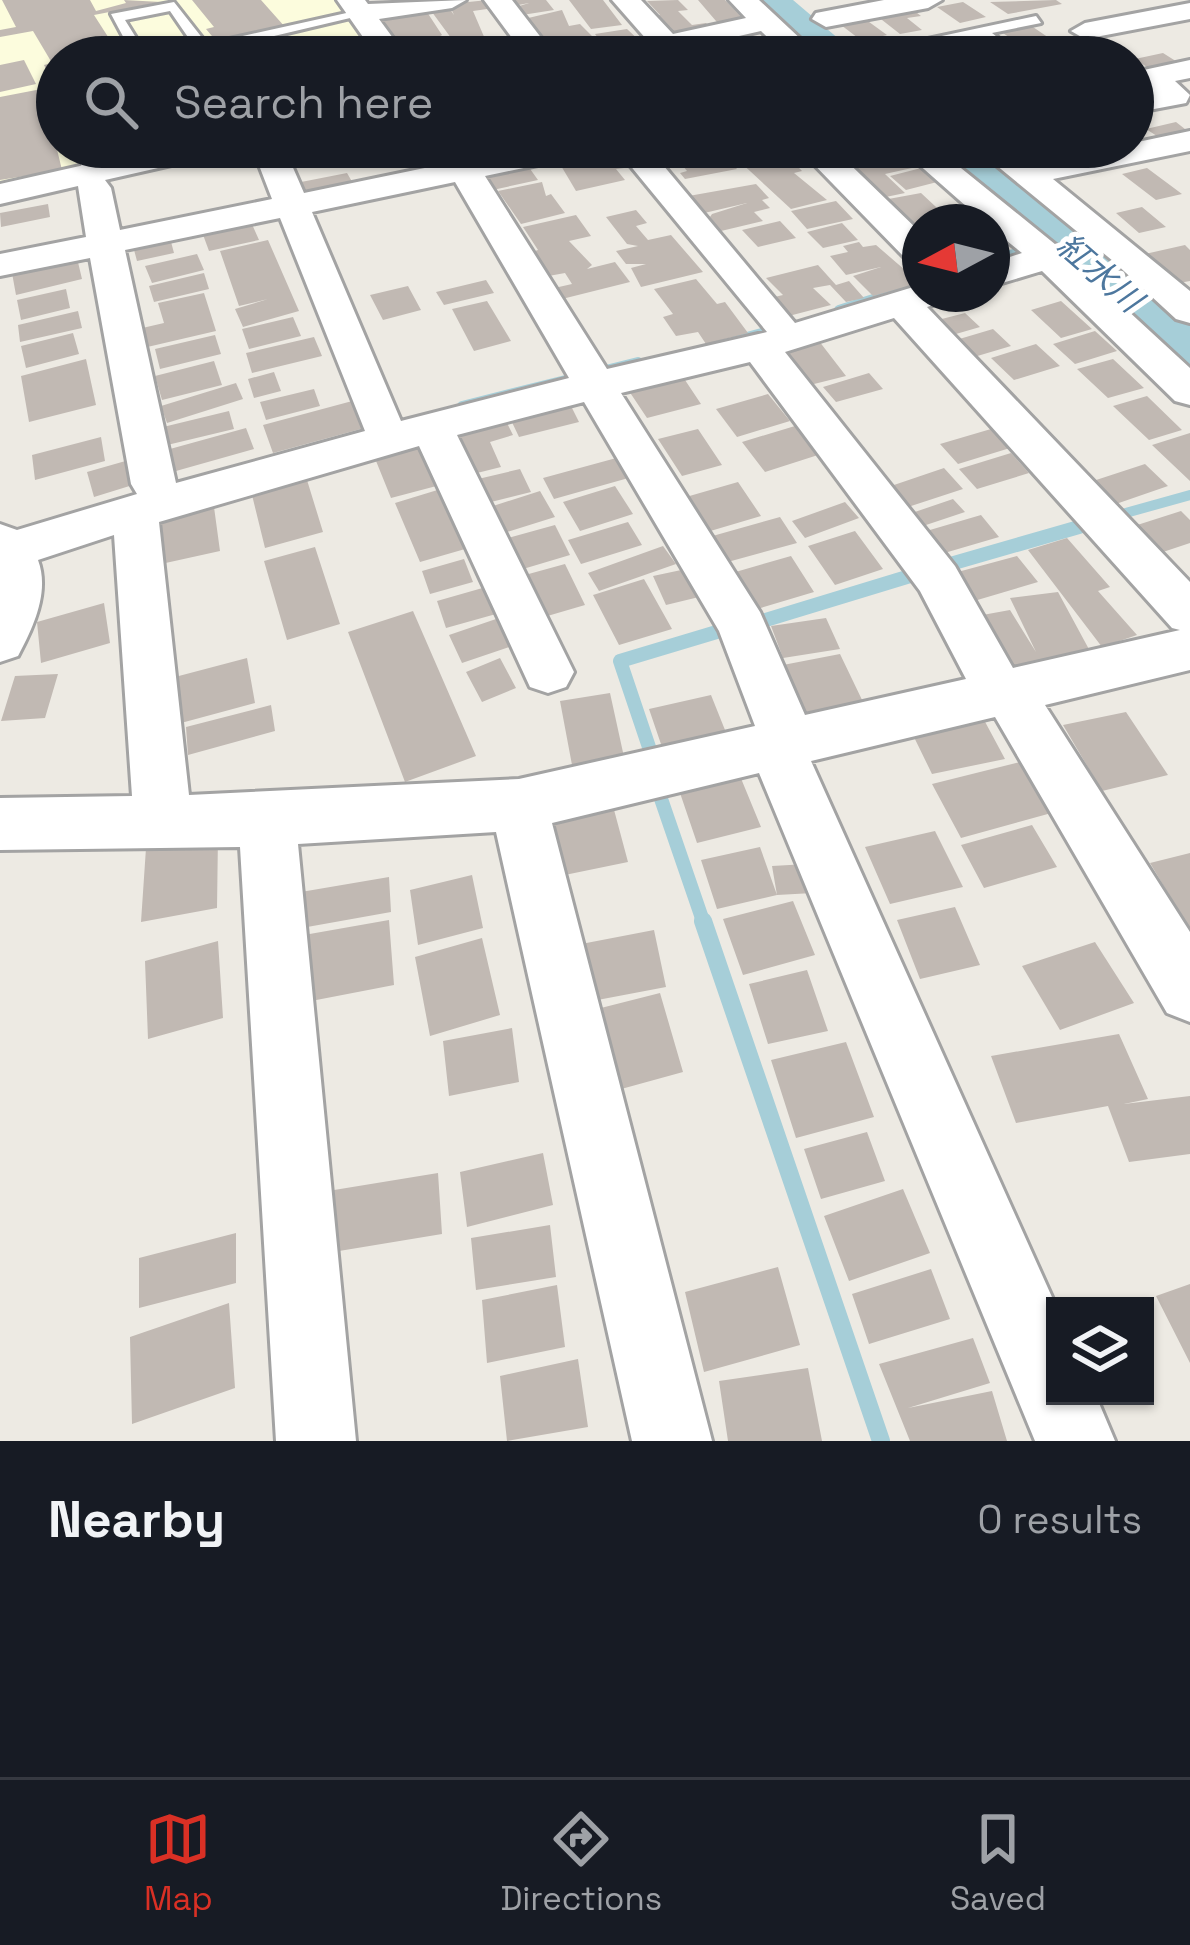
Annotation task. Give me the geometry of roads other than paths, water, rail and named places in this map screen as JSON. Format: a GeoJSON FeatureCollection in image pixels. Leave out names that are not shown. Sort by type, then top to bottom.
{"type":"FeatureCollection","features":[{"type":"Feature","properties":{"kind":"street"},"geometry":{"type":"LineString","coordinates":[[373,36],[355,7],[452,0]]}},
{"type":"Feature","properties":{"kind":"street"},"geometry":{"type":"LineString","coordinates":[[498,0],[525,36]]}},
{"type":"Feature","properties":{"kind":"street"},"geometry":{"type":"LineString","coordinates":[[626,0],[660,36]]}},
{"type":"Feature","properties":{"kind":"street"},"geometry":{"type":"LineString","coordinates":[[743,0],[780,36]]}},
{"type":"Feature","properties":{"kind":"street"},"geometry":{"type":"LineString","coordinates":[[815,9],[928,0]]}},
{"type":"Feature","properties":{"kind":"street"},"geometry":{"type":"LineString","coordinates":[[1085,31],[1188,5]]}},
{"type":"Feature","properties":{"kind":"street"},"geometry":{"type":"LineString","coordinates":[[815,9],[848,36]]}},
{"type":"Feature","properties":{"kind":"street"},"geometry":{"type":"LineString","coordinates":[[702,36],[764,22]]}},
{"type":"Feature","properties":{"kind":"street"},"geometry":{"type":"LineString","coordinates":[[1154,76],[1190,69]]}},
{"type":"Feature","properties":{"kind":"street"},"geometry":{"type":"LineString","coordinates":[[1154,80],[1174,96],[1154,100]]}},
{"type":"Feature","properties":{"kind":"street"},"geometry":{"type":"LineString","coordinates":[[1154,148],[1190,141]]}},
{"type":"Feature","properties":{"kind":"street"},"geometry":{"type":"LineString","coordinates":[[0,194],[105,168]]}},
{"type":"Feature","properties":{"kind":"street"},"geometry":{"type":"LineString","coordinates":[[277,168],[380,422]]}},
{"type":"Feature","properties":{"kind":"street"},"geometry":{"type":"LineString","coordinates":[[0,265],[292,206],[426,168]]}},
{"type":"Feature","properties":{"kind":"street"},"geometry":{"type":"LineString","coordinates":[[463,168],[742,626],[782,724],[783,764],[1046,1372]]}},
{"type":"Feature","properties":{"kind":"street"},"geometry":{"type":"LineString","coordinates":[[647,168],[938,579],[1190,990]]}},
{"type":"Feature","properties":{"kind":"street"},"geometry":{"type":"LineString","coordinates":[[834,168],[902,234]]}},
{"type":"Feature","properties":{"kind":"street"},"geometry":{"type":"LineString","coordinates":[[940,168],[1048,257],[1190,391]]}},
{"type":"Feature","properties":{"kind":"street"},"geometry":{"type":"LineString","coordinates":[[1017,168],[1190,310]]}},
{"type":"Feature","properties":{"kind":"street"},"geometry":{"type":"LineString","coordinates":[[1026,175],[1060,168]]}},
{"type":"Feature","properties":{"kind":"street"},"geometry":{"type":"LineString","coordinates":[[90,171],[106,244],[144,498],[163,822]]}},
{"type":"Feature","properties":{"kind":"street"},"geometry":{"type":"LineString","coordinates":[[1010,269],[1048,257]]}},
{"type":"Feature","properties":{"kind":"street"},"geometry":{"type":"LineString","coordinates":[[0,642],[21,585],[4,545],[144,498],[432,428],[590,378],[902,302]]}},
{"type":"Feature","properties":{"kind":"street"},"geometry":{"type":"LineString","coordinates":[[928,312],[1190,614]]}},
{"type":"Feature","properties":{"kind":"street"},"geometry":{"type":"LineString","coordinates":[[432,428],[548,672]]}},
{"type":"Feature","properties":{"kind":"street"},"geometry":{"type":"LineString","coordinates":[[0,824],[267,820],[519,805],[1190,649]]}},
{"type":"Feature","properties":{"kind":"street"},"geometry":{"type":"LineString","coordinates":[[519,805],[672,1441]]}},
{"type":"Feature","properties":{"kind":"street"},"geometry":{"type":"LineString","coordinates":[[267,820],[316,1441]]}},
{"type":"Feature","properties":{"kind":"street"},"geometry":{"type":"LineString","coordinates":[[1060,1405],[1075,1441]]}},
{"type":"Feature","properties":{"kind":"lane"},"geometry":{"type":"LineString","coordinates":[[128,36],[116,17],[174,6],[194,36]]}},
{"type":"Feature","properties":{"kind":"lane"},"geometry":{"type":"LineString","coordinates":[[250,36],[355,7]]}},
{"type":"Feature","properties":{"kind":"lane"},"geometry":{"type":"LineString","coordinates":[[958,36],[1036,20]]}},
{"type":"Feature","properties":{"kind":"lane"},"geometry":{"type":"LineString","coordinates":[[980,31],[987,36]]}},
{"type":"Feature","properties":{"kind":"water"},"geometry":{"type":"Polygon","coordinates":[[[755,0],[793,0],[835,36],[794,36],[755,0]]]}},
{"type":"Feature","properties":{"kind":"water","name":"紅水川"},"geometry":{"type":"Polygon","coordinates":[[[954,168],[1003,168],[1190,321],[1190,376],[1010,217],[1010,204],[995,204],[954,168]]]}},
{"type":"Feature","properties":{"kind":"waterway"},"geometry":{"type":"LineString","coordinates":[[1010,255],[1026,250]]}},
{"type":"Feature","properties":{"kind":"waterway"},"geometry":{"type":"LineString","coordinates":[[839,310],[902,290]]}},
{"type":"Feature","properties":{"kind":"waterway"},"geometry":{"type":"LineString","coordinates":[[736,340],[784,327]]}},
{"type":"Feature","properties":{"kind":"waterway"},"geometry":{"type":"LineString","coordinates":[[462,406],[638,362]]}},
{"type":"Feature","properties":{"kind":"waterway"},"geometry":{"type":"LineString","coordinates":[[1115,516],[1190,495]]}},
{"type":"Feature","properties":{"kind":"waterway"},"geometry":{"type":"LineString","coordinates":[[1069,530],[1090,524]]}},
{"type":"Feature","properties":{"kind":"waterway"},"geometry":{"type":"LineString","coordinates":[[940,567],[1079,527]]}},
{"type":"Feature","properties":{"kind":"waterway"},"geometry":{"type":"LineString","coordinates":[[759,622],[920,573]]}},
{"type":"Feature","properties":{"kind":"waterway"},"geometry":{"type":"LineString","coordinates":[[652,756],[620,661],[720,631]]}},
{"type":"Feature","properties":{"kind":"waterway"},"geometry":{"type":"LineString","coordinates":[[659,793],[704,924]]}},
{"type":"Feature","properties":{"kind":"waterway"},"geometry":{"type":"LineString","coordinates":[[703,921],[881,1441]]}}]}
